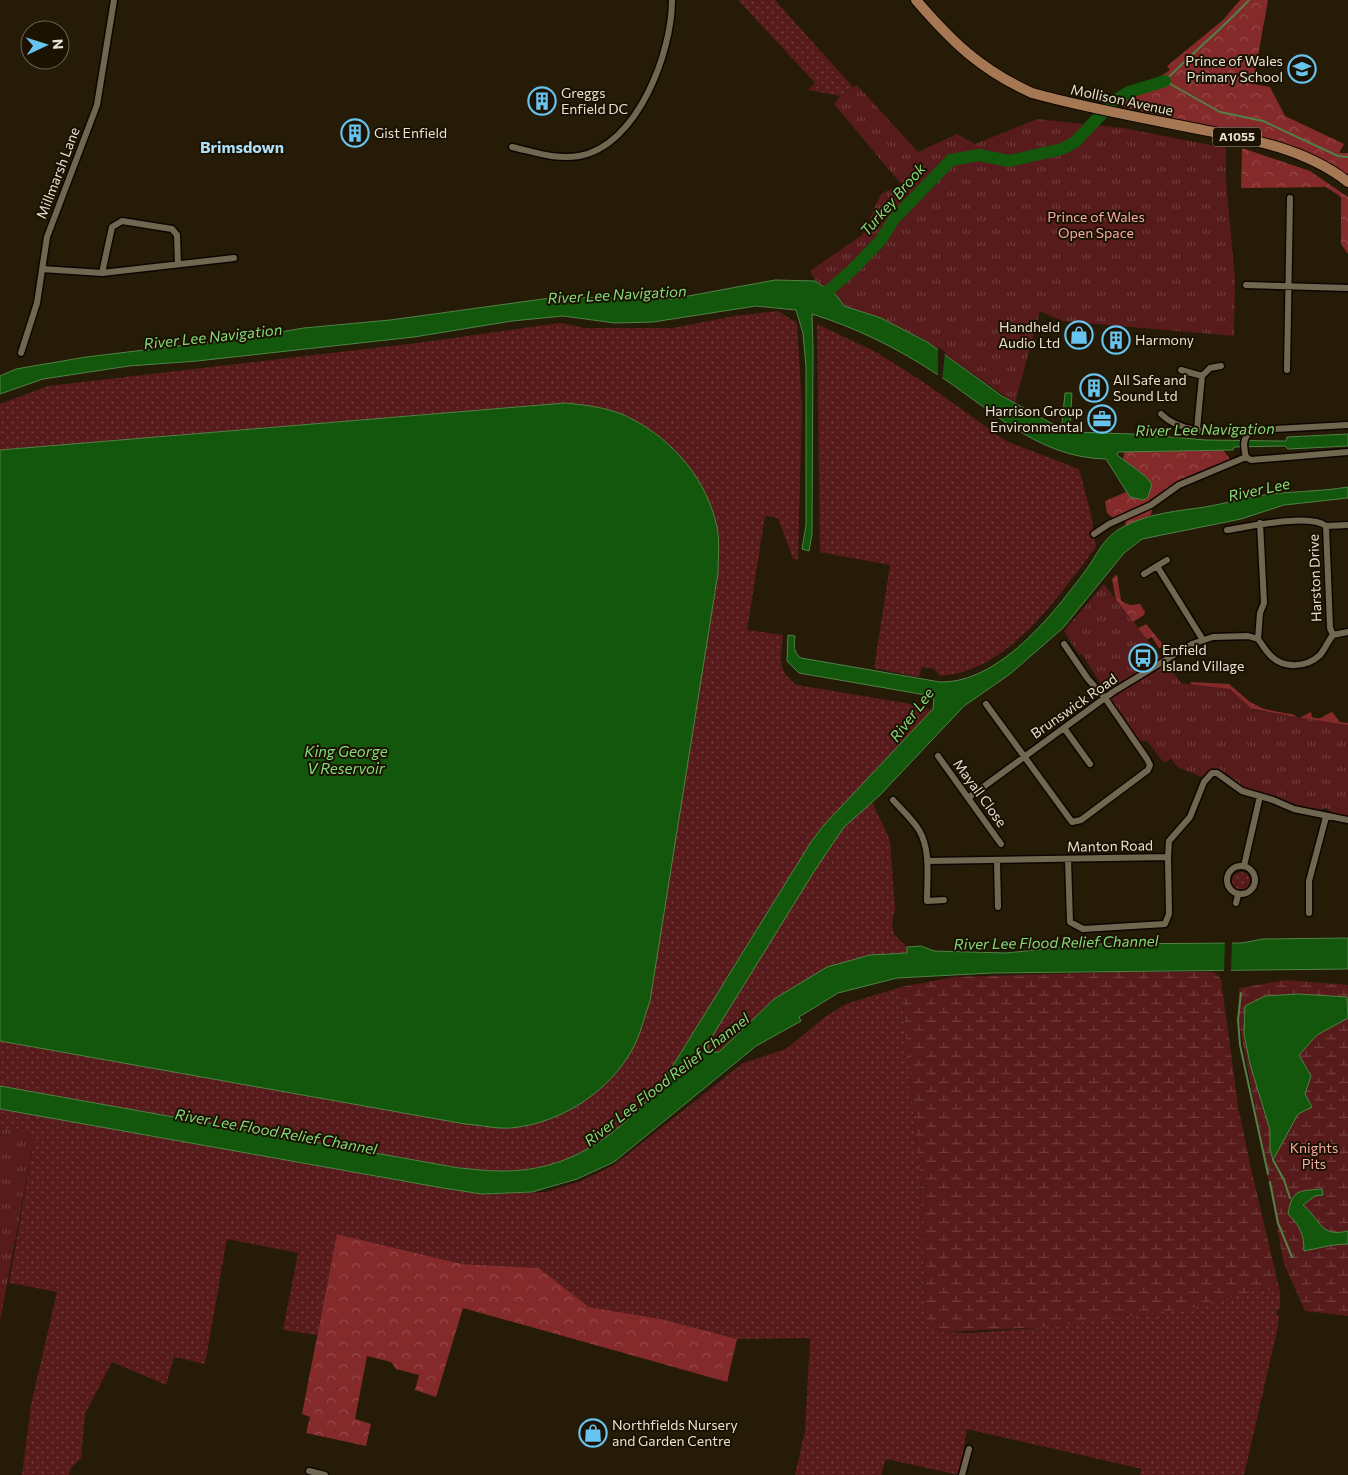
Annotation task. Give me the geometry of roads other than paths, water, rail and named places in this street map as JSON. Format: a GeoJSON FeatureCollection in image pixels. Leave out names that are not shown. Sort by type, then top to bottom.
{"type":"FeatureCollection","features":[{"type":"Feature","properties":{"kind":"main road","name":"Mollison Avenue"},"geometry":{"type":"LineString","coordinates":[[916,0],[964,52],[1000,78],[1032,94],[1245,138],[1287,150],[1317,162],[1348,182]]}},
{"type":"Feature","properties":{"kind":"street","name":"Millmarsh Lane"},"geometry":{"type":"LineString","coordinates":[[21,353],[37,303],[46,242],[56,211],[94,114],[114,0]]}},
{"type":"Feature","properties":{"kind":"street"},"geometry":{"type":"LineString","coordinates":[[512,147],[543,155],[571,157],[587,154],[612,142],[631,123],[659,63],[670,26],[672,0]]}},
{"type":"Feature","properties":{"kind":"street"},"geometry":{"type":"LineString","coordinates":[[1286,370],[1290,198]]}},
{"type":"Feature","properties":{"kind":"street"},"geometry":{"type":"LineString","coordinates":[[102,273],[112,227],[122,221],[172,229],[177,235],[178,264]]}},
{"type":"Feature","properties":{"kind":"street"},"geometry":{"type":"LineString","coordinates":[[42,269],[102,273],[234,258]]}},
{"type":"Feature","properties":{"kind":"street"},"geometry":{"type":"LineString","coordinates":[[1246,285],[1348,288]]}},
{"type":"Feature","properties":{"kind":"street"},"geometry":{"type":"LineString","coordinates":[[1197,429],[1202,376],[1210,368],[1221,366]]}},
{"type":"Feature","properties":{"kind":"street"},"geometry":{"type":"LineString","coordinates":[[1181,370],[1202,376]]}},
{"type":"Feature","properties":{"kind":"street"},"geometry":{"type":"LineString","coordinates":[[1161,414],[1171,424],[1197,429],[1251,432],[1348,425]]}},
{"type":"Feature","properties":{"kind":"street"},"geometry":{"type":"LineString","coordinates":[[1251,432],[1244,439],[1246,457],[1251,460],[1348,452]]}},
{"type":"Feature","properties":{"kind":"street"},"geometry":{"type":"LineString","coordinates":[[1094,534],[1109,524],[1151,505],[1179,485],[1246,457]]}},
{"type":"Feature","properties":{"kind":"street","name":"Harston Drive"},"geometry":{"type":"LineString","coordinates":[[1227,530],[1260,523],[1318,521],[1326,526],[1330,628],[1333,635]]}},
{"type":"Feature","properties":{"kind":"street"},"geometry":{"type":"LineString","coordinates":[[1260,523],[1264,603],[1260,613],[1258,639],[1271,656],[1280,662],[1296,665],[1310,662],[1320,654],[1333,635],[1348,632]]}},
{"type":"Feature","properties":{"kind":"street"},"geometry":{"type":"LineString","coordinates":[[1326,526],[1348,525]]}},
{"type":"Feature","properties":{"kind":"street"},"geometry":{"type":"LineString","coordinates":[[1144,574],[1167,560]]}},
{"type":"Feature","properties":{"kind":"street"},"geometry":{"type":"LineString","coordinates":[[1157,566],[1203,640]]}},
{"type":"Feature","properties":{"kind":"street","name":"Brunswick Road"},"geometry":{"type":"LineString","coordinates":[[968,798],[1105,698],[1172,656],[1203,640],[1228,636],[1248,636],[1258,639]]}},
{"type":"Feature","properties":{"kind":"street"},"geometry":{"type":"LineString","coordinates":[[986,704],[1072,822],[1076,823],[1148,770],[1150,765],[1105,698],[1088,680],[1064,644]]}},
{"type":"Feature","properties":{"kind":"street"},"geometry":{"type":"LineString","coordinates":[[1064,728],[1090,764]]}},
{"type":"Feature","properties":{"kind":"street","name":"Mayall Close"},"geometry":{"type":"LineString","coordinates":[[938,756],[1001,844]]}},
{"type":"Feature","properties":{"kind":"street","name":"Manton Road"},"geometry":{"type":"LineString","coordinates":[[927,861],[1168,857],[1169,841],[1190,817],[1204,782],[1212,773],[1217,773],[1242,791],[1294,809],[1348,820]]}},
{"type":"Feature","properties":{"kind":"street"},"geometry":{"type":"LineString","coordinates":[[1244,866],[1260,796]]}},
{"type":"Feature","properties":{"kind":"street"},"geometry":{"type":"LineString","coordinates":[[893,800],[918,830],[924,841],[927,861],[927,901],[944,900]]}},
{"type":"Feature","properties":{"kind":"street"},"geometry":{"type":"LineString","coordinates":[[1309,913],[1309,881],[1326,817]]}},
{"type":"Feature","properties":{"kind":"street"},"geometry":{"type":"LineString","coordinates":[[1068,859],[1070,922],[1083,929],[1166,924],[1169,914],[1168,857]]}},
{"type":"Feature","properties":{"kind":"street"},"geometry":{"type":"LineString","coordinates":[[997,860],[998,907]]}},
{"type":"Feature","properties":{"kind":"street"},"geometry":{"type":"LineString","coordinates":[[1244,866],[1252,871],[1255,884],[1251,891],[1238,895],[1230,890],[1227,878],[1232,870],[1244,866]]}},
{"type":"Feature","properties":{"kind":"street"},"geometry":{"type":"LineString","coordinates":[[1236,903],[1238,895]]}},
{"type":"Feature","properties":{"kind":"street"},"geometry":{"type":"LineString","coordinates":[[962,1475],[969,1449]]}},
{"type":"Feature","properties":{"kind":"street"},"geometry":{"type":"LineString","coordinates":[[309,1471],[326,1475]]}},
{"type":"Feature","properties":{"kind":"water"},"geometry":{"type":"Polygon","coordinates":[[[775,280],[815,281],[837,296],[844,306],[881,318],[927,342],[1002,396],[1051,423],[1058,425],[1062,423],[1065,393],[1072,393],[1070,423],[1075,432],[1206,440],[1279,441],[1286,441],[1287,437],[1348,434],[1348,446],[1288,449],[1285,446],[1234,447],[1233,450],[1118,452],[1117,455],[1145,476],[1152,484],[1148,497],[1144,500],[1130,497],[1106,459],[1081,456],[1057,450],[1035,440],[904,354],[859,331],[812,314],[812,534],[809,551],[802,549],[806,525],[806,366],[803,333],[796,310],[756,306],[653,322],[615,323],[563,316],[512,321],[414,337],[197,361],[129,366],[43,379],[0,394],[0,376],[16,369],[86,357],[244,338],[304,328],[390,320],[558,297],[672,299],[775,280]]]}},
{"type":"Feature","properties":{"kind":"water","name":"King George V Reservoir"},"geometry":{"type":"Polygon","coordinates":[[[565,403],[590,406],[625,415],[647,428],[675,450],[697,478],[705,493],[717,527],[718,538],[718,573],[650,1001],[636,1042],[614,1075],[585,1101],[568,1111],[530,1125],[500,1128],[465,1124],[0,1041],[0,450],[565,403]]]}},
{"type":"Feature","properties":{"kind":"water","name":"River Lee Flood Relief Channel"},"geometry":{"type":"Polygon","coordinates":[[[1348,487],[1348,498],[1284,505],[1241,519],[1142,539],[1124,553],[1063,628],[1010,674],[964,706],[880,795],[844,827],[815,870],[708,1043],[708,1049],[712,1052],[719,1052],[774,999],[827,967],[870,955],[907,953],[907,947],[921,946],[934,951],[1006,953],[1096,944],[1242,943],[1263,939],[1348,938],[1348,969],[992,973],[897,978],[838,993],[799,1017],[801,1021],[756,1046],[614,1162],[577,1179],[532,1192],[482,1194],[443,1188],[0,1109],[0,1086],[459,1168],[496,1171],[526,1170],[570,1158],[608,1136],[659,1088],[811,842],[823,826],[933,709],[934,699],[926,695],[799,673],[787,661],[788,635],[795,636],[795,648],[801,658],[940,682],[962,679],[984,671],[1024,642],[1058,606],[1107,540],[1125,526],[1154,515],[1212,506],[1257,496],[1348,487]]]}},
{"type":"Feature","properties":{"kind":"water"},"geometry":{"type":"Polygon","coordinates":[[[1298,994],[1347,997],[1348,1018],[1317,1035],[1299,1055],[1311,1076],[1305,1094],[1312,1107],[1298,1114],[1273,1160],[1270,1149],[1270,1130],[1250,1064],[1244,1034],[1245,1006],[1265,996],[1298,994]]]}},
{"type":"Feature","properties":{"kind":"water"},"geometry":{"type":"Polygon","coordinates":[[[1322,1189],[1323,1195],[1315,1196],[1303,1205],[1321,1226],[1331,1232],[1348,1231],[1348,1244],[1304,1251],[1300,1231],[1296,1222],[1288,1214],[1290,1206],[1294,1196],[1298,1193],[1322,1189]]]}},
{"type":"Feature","properties":{"kind":"waterway"},"geometry":{"type":"LineString","coordinates":[[1249,0],[1165,81],[1220,112],[1263,121],[1338,156],[1348,157]]}},
{"type":"Feature","properties":{"kind":"waterway","name":"Turkey Brook"},"geometry":{"type":"LineString","coordinates":[[818,300],[853,269],[881,240],[894,219],[951,160],[979,155],[1009,161],[1062,149],[1075,142],[1114,101],[1129,92],[1165,81]]}},
{"type":"Feature","properties":{"kind":"waterway"},"geometry":{"type":"LineString","coordinates":[[1241,993],[1238,1020],[1240,1045],[1268,1174]]}},
{"type":"Feature","properties":{"kind":"waterway"},"geometry":{"type":"LineString","coordinates":[[1273,1160],[1284,1180],[1290,1198]]}},
{"type":"Feature","properties":{"kind":"waterway"},"geometry":{"type":"LineString","coordinates":[[1270,1182],[1278,1223],[1292,1257]]}},
{"type":"Feature","properties":{"kind":"place","name":"Prince of Wales Primary School"},"geometry":{"type":"Point","coordinates":[1302,69]}},
{"type":"Feature","properties":{"kind":"place","name":"Greggs Enfield DC"},"geometry":{"type":"Point","coordinates":[542,101]}},
{"type":"Feature","properties":{"kind":"place","name":"Gist Enfield"},"geometry":{"type":"Point","coordinates":[355,133]}},
{"type":"Feature","properties":{"kind":"place","name":"Handheld Audio Ltd"},"geometry":{"type":"Point","coordinates":[1079,335]}},
{"type":"Feature","properties":{"kind":"place","name":"Harmony"},"geometry":{"type":"Point","coordinates":[1116,340]}},
{"type":"Feature","properties":{"kind":"place","name":"All Safe and Sound Ltd"},"geometry":{"type":"Point","coordinates":[1094,388]}},
{"type":"Feature","properties":{"kind":"place","name":"Harrison Group Environmental"},"geometry":{"type":"Point","coordinates":[1102,419]}},
{"type":"Feature","properties":{"kind":"place","name":"Enfield Island Village"},"geometry":{"type":"Point","coordinates":[1143,658]}},
{"type":"Feature","properties":{"kind":"place","name":"Northfields Nursery and Garden Centre"},"geometry":{"type":"Point","coordinates":[593,1433]}},
{"type":"Feature","properties":{"kind":"district","name":"Brimsdown"},"geometry":{"type":"Point","coordinates":[242,147]}},
{"type":"Feature","properties":{"kind":"park label","name":"Prince of Wales Open Space"},"geometry":{"type":"Point","coordinates":[1096,226]}},
{"type":"Feature","properties":{"kind":"park label","name":"Knights Pits"},"geometry":{"type":"Point","coordinates":[1314,1156]}},
{"type":"Feature","properties":{"kind":"water label","name":"River Lee Navigation"},"geometry":{"type":"Point","coordinates":[617,295]}},
{"type":"Feature","properties":{"kind":"water label","name":"River Lee Navigation"},"geometry":{"type":"Point","coordinates":[213,337]}},
{"type":"Feature","properties":{"kind":"water label","name":"River Lee Navigation"},"geometry":{"type":"Point","coordinates":[1205,430]}},
{"type":"Feature","properties":{"kind":"water label","name":"River Lee"},"geometry":{"type":"Point","coordinates":[1259,490]}},
{"type":"Feature","properties":{"kind":"water label","name":"River Lee"},"geometry":{"type":"Point","coordinates":[912,715]}}]}
